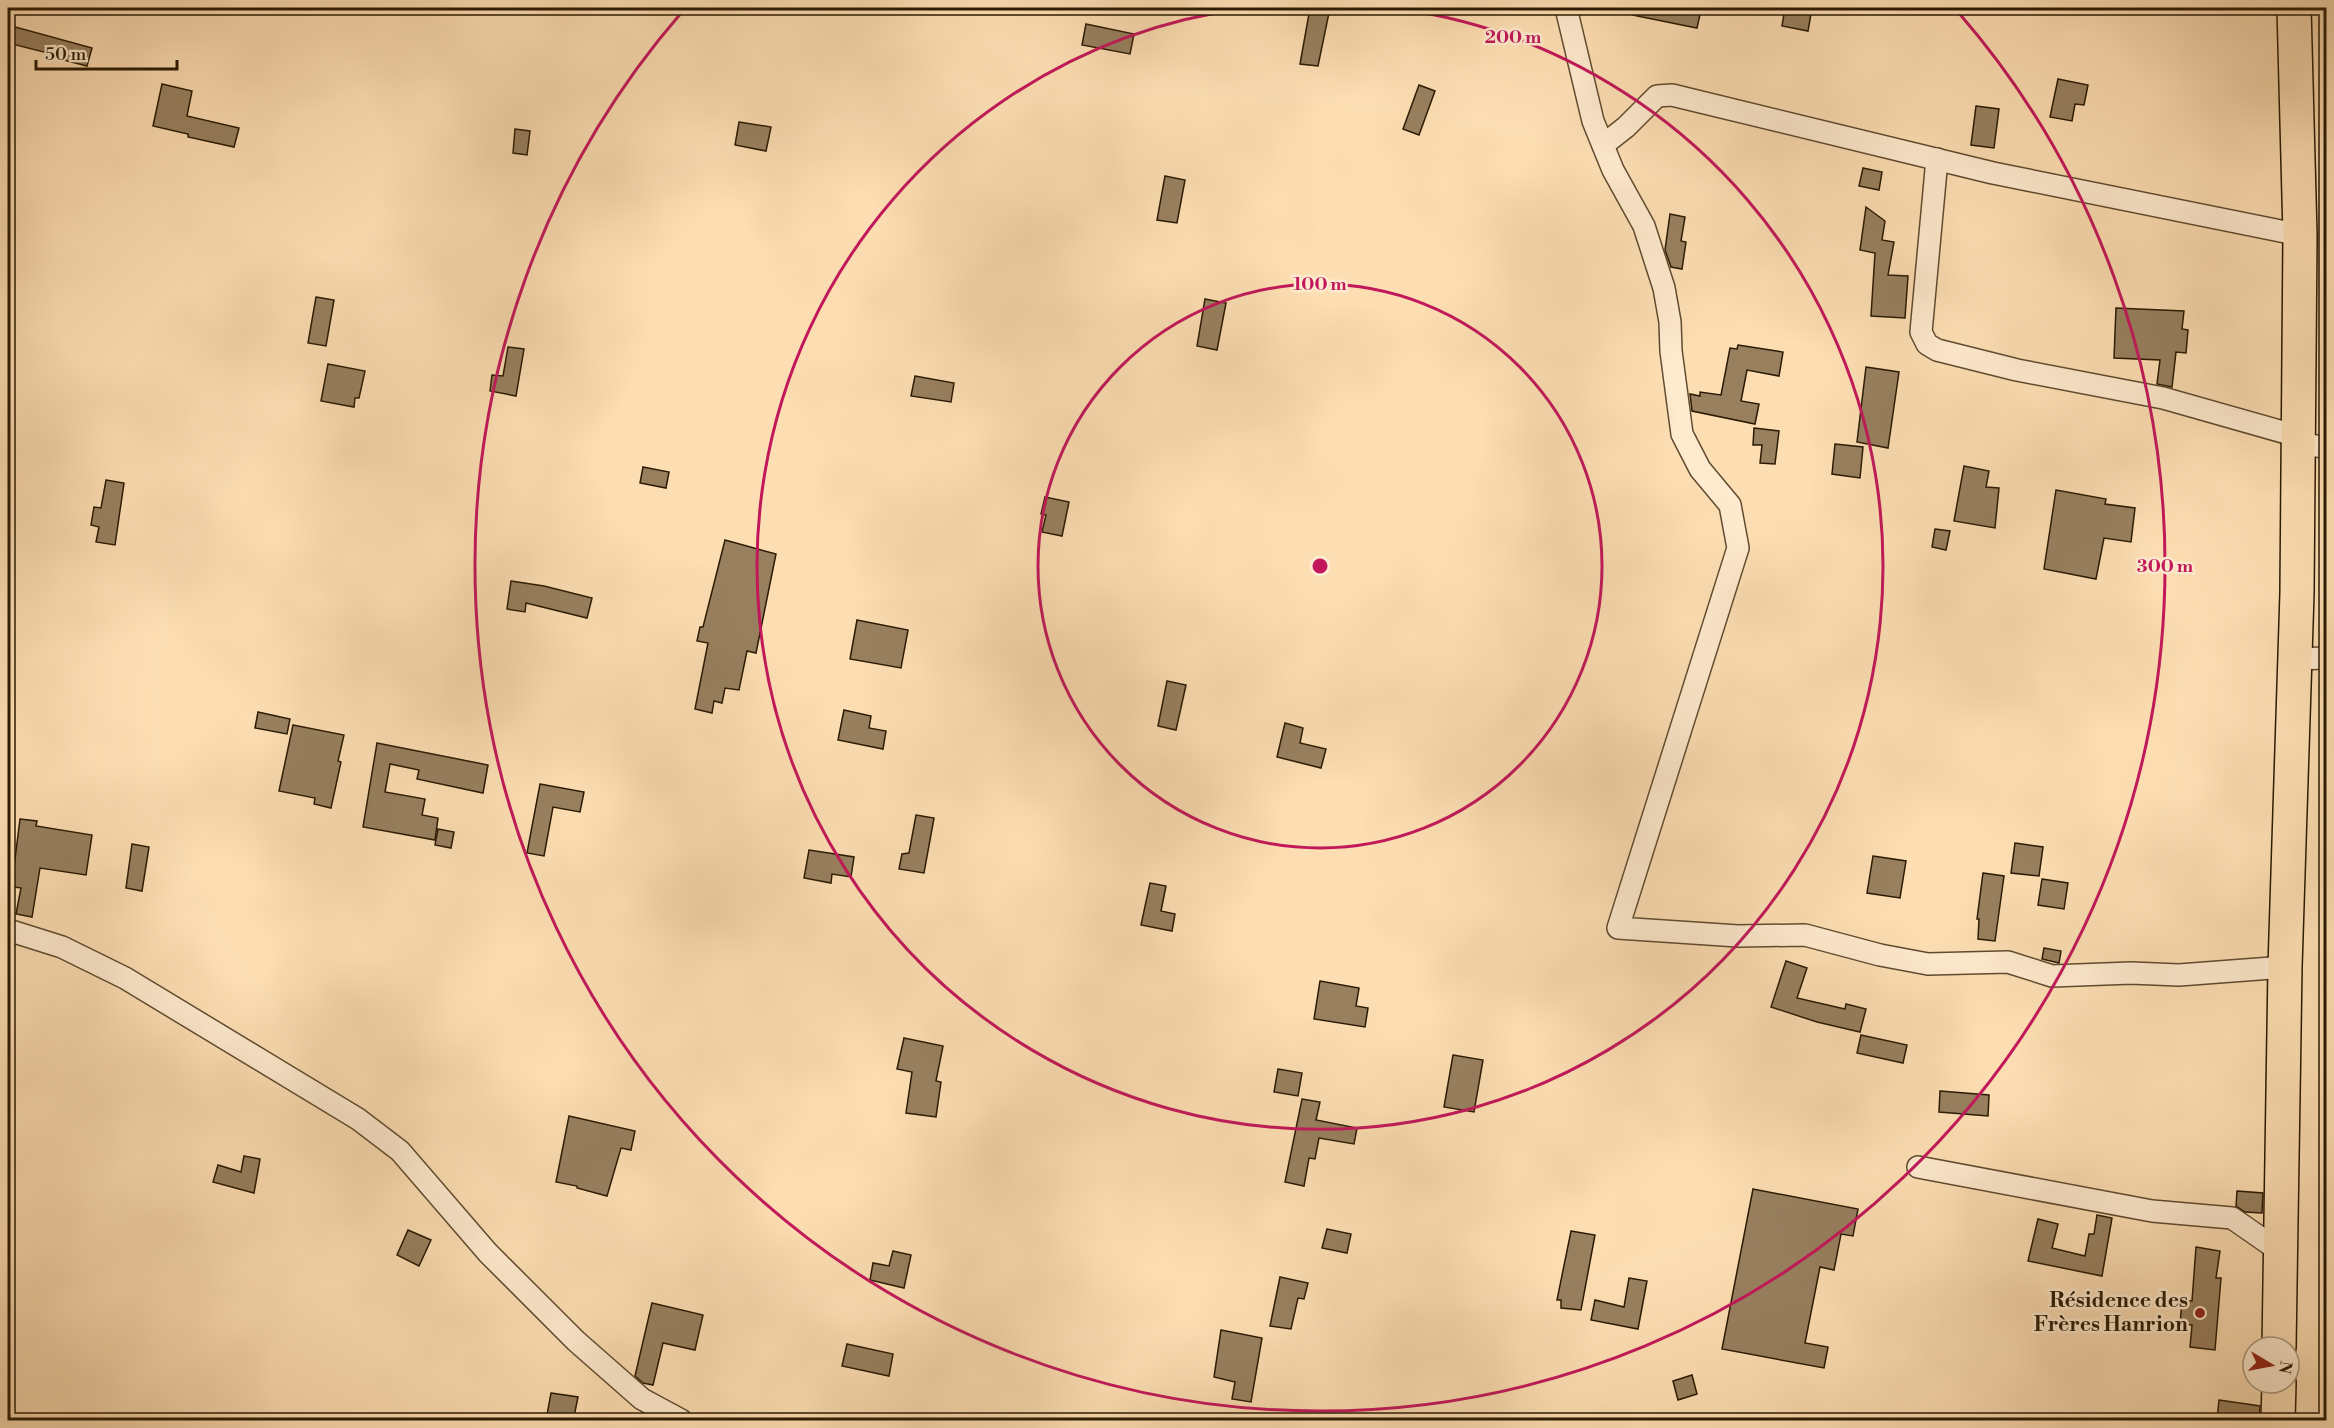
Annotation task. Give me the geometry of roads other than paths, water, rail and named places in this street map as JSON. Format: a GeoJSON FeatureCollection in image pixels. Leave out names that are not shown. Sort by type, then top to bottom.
{"type":"FeatureCollection","features":[{"type":"Feature","properties":{"kind":"main road"},"geometry":{"type":"LineString","coordinates":[[2279,1335],[2285,967],[2294,659],[2307,442],[2294,8]]}},
{"type":"Feature","properties":{"kind":"main road"},"geometry":{"type":"LineString","coordinates":[[2278,1395],[2278,1420]]}},
{"type":"Feature","properties":{"kind":"street"},"geometry":{"type":"LineString","coordinates":[[1566,8],[1586,98],[1613,170],[1644,226],[1664,288],[1670,322],[1671,351],[1682,435],[1700,469],[1730,505],[1738,548],[1618,928],[1738,936],[1805,935],[1880,955],[1928,964],[2008,962],[2052,976],[2131,973],[2179,975],[2285,967]]}},
{"type":"Feature","properties":{"kind":"street"},"geometry":{"type":"LineString","coordinates":[[1603,145],[1626,127],[1657,96],[1664,95],[1993,173],[2300,235]]}},
{"type":"Feature","properties":{"kind":"street"},"geometry":{"type":"LineString","coordinates":[[1937,159],[1921,332],[1927,344],[1937,350],[2017,370],[2163,398],[2307,442]]}},
{"type":"Feature","properties":{"kind":"street"},"geometry":{"type":"LineString","coordinates":[[2294,659],[2326,658]]}},
{"type":"Feature","properties":{"kind":"street"},"geometry":{"type":"LineString","coordinates":[[8,930],[62,947],[125,978],[358,1119],[400,1150],[488,1253],[576,1341],[642,1399],[681,1420]]}},
{"type":"Feature","properties":{"kind":"street"},"geometry":{"type":"LineString","coordinates":[[1918,1167],[2152,1211],[2232,1218],[2281,1252]]}},
{"type":"Feature","properties":{"kind":"place","name":"Résidence des Frères Hanrion"},"geometry":{"type":"Point","coordinates":[2200,1313]}}]}
